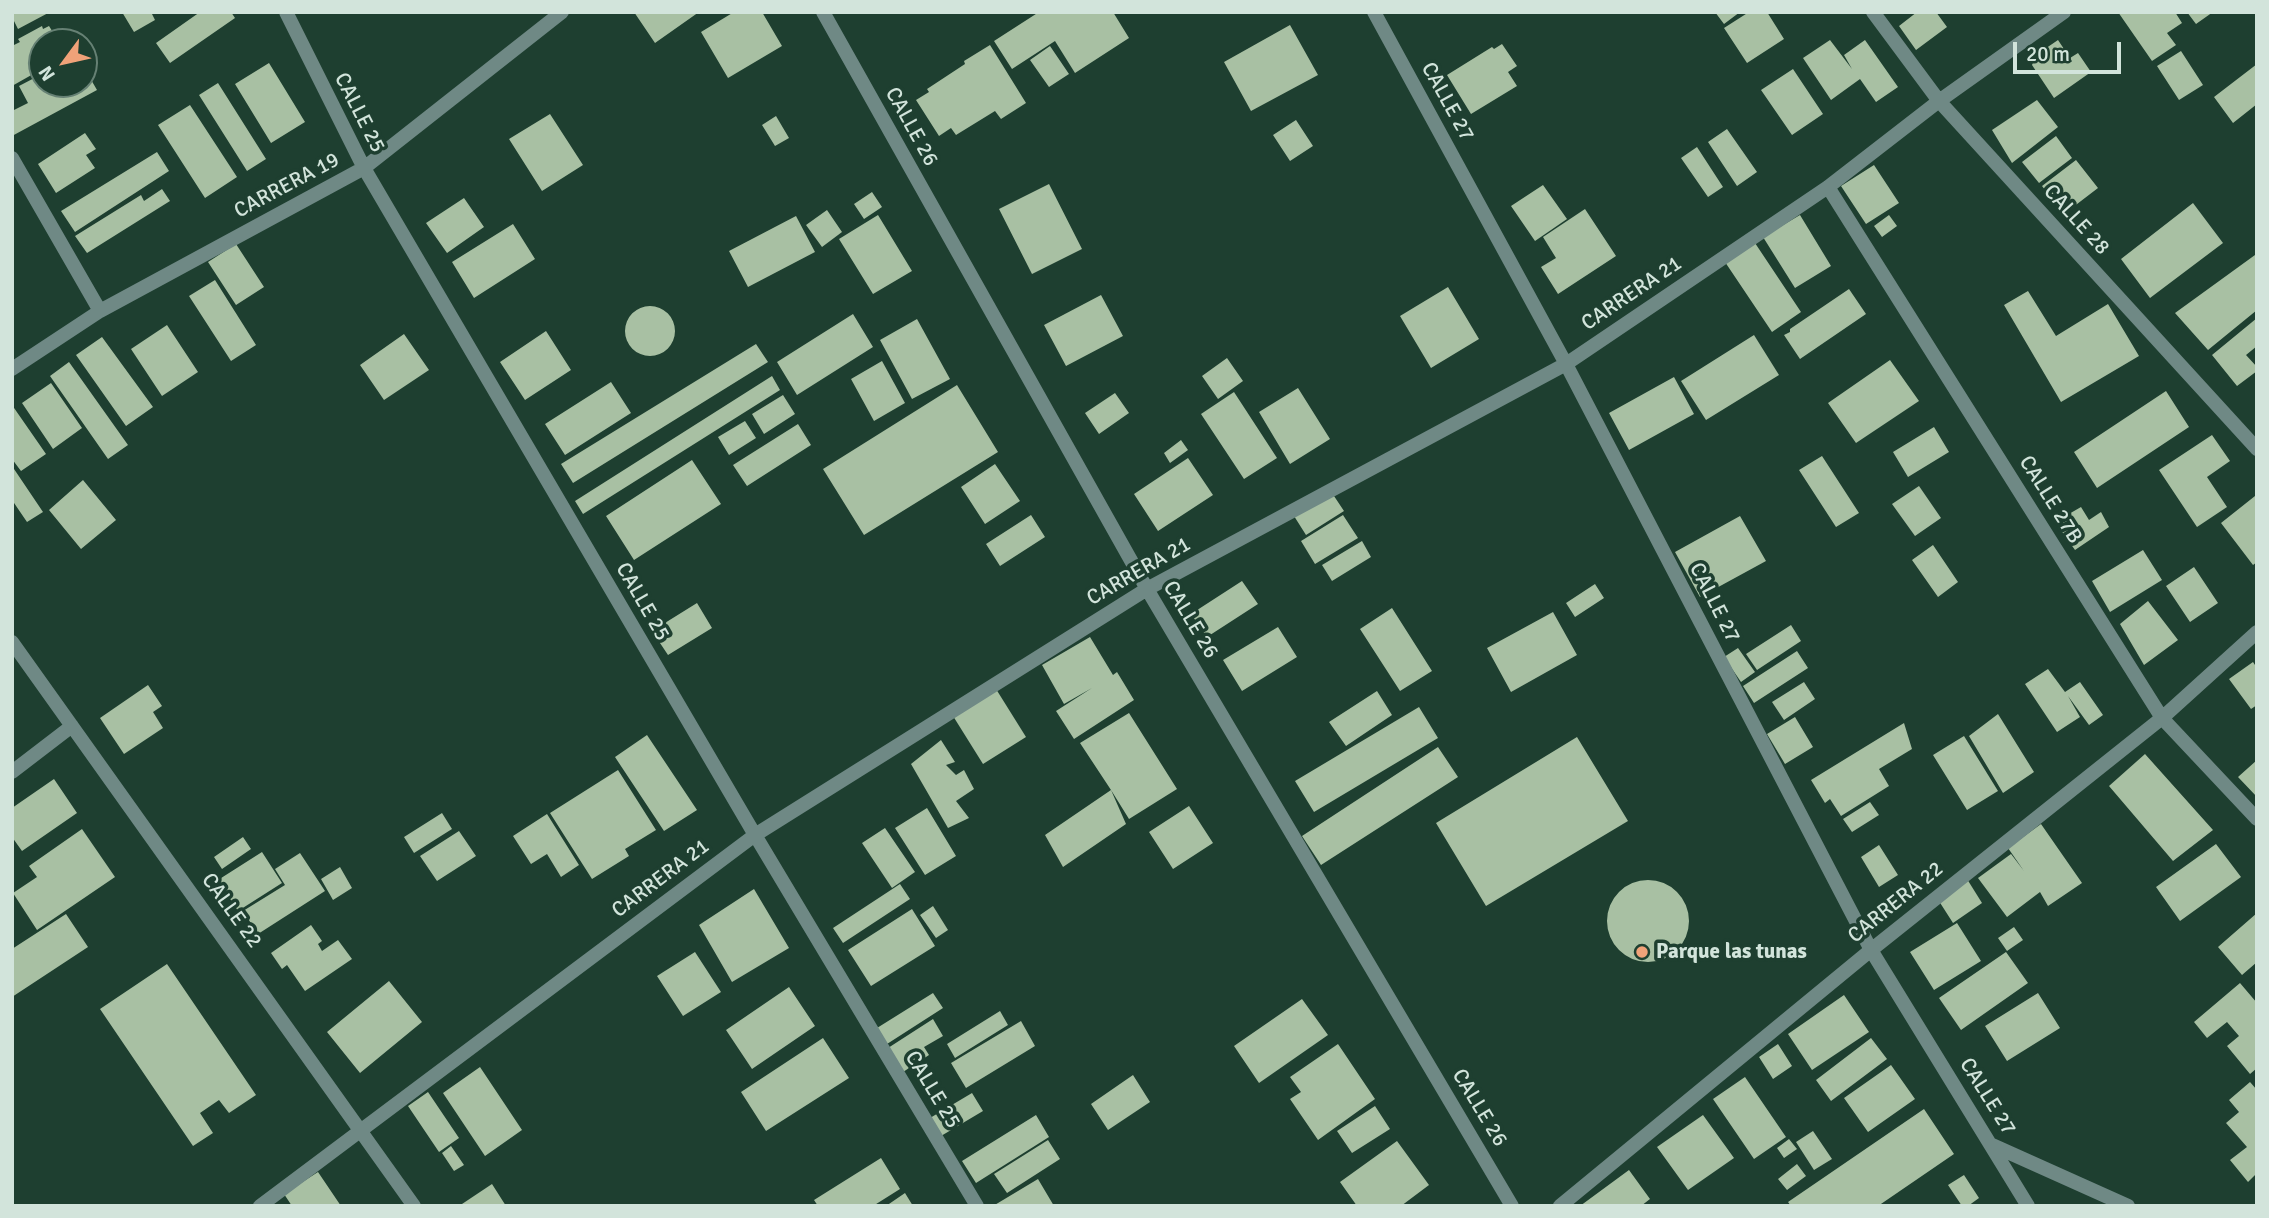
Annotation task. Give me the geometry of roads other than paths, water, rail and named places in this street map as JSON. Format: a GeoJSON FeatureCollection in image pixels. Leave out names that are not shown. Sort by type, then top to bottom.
{"type":"FeatureCollection","features":[{"type":"Feature","properties":{"kind":"street","name":"CALLE 25"},"geometry":{"type":"LineString","coordinates":[[285,12],[364,168],[755,835],[977,1206]]}},
{"type":"Feature","properties":{"kind":"street","name":"CARRERA 19"},"geometry":{"type":"LineString","coordinates":[[12,369],[100,311],[364,168],[562,12]]}},
{"type":"Feature","properties":{"kind":"street","name":"CALLE 26"},"geometry":{"type":"LineString","coordinates":[[822,12],[1147,589],[1512,1206]]}},
{"type":"Feature","properties":{"kind":"street","name":"CALLE 27"},"geometry":{"type":"LineString","coordinates":[[1374,12],[1566,364],[1871,950],[2028,1206]]}},
{"type":"Feature","properties":{"kind":"street","name":"CALLE 28"},"geometry":{"type":"LineString","coordinates":[[1873,12],[1939,101],[2257,449]]}},
{"type":"Feature","properties":{"kind":"street","name":"CARRERA 21"},"geometry":{"type":"LineString","coordinates":[[260,1206],[755,835],[1147,589],[1566,364],[1828,187],[1939,101],[2064,12]]}},
{"type":"Feature","properties":{"kind":"street"},"geometry":{"type":"LineString","coordinates":[[12,158],[100,311]]}},
{"type":"Feature","properties":{"kind":"street","name":"CALLE 27B"},"geometry":{"type":"LineString","coordinates":[[1828,187],[2162,718],[2257,818]]}},
{"type":"Feature","properties":{"kind":"street","name":"CARRERA 22"},"geometry":{"type":"LineString","coordinates":[[1560,1206],[1871,950],[2162,718],[2257,632]]}},
{"type":"Feature","properties":{"kind":"street","name":"CALLE 22"},"geometry":{"type":"LineString","coordinates":[[12,642],[414,1206]]}},
{"type":"Feature","properties":{"kind":"street"},"geometry":{"type":"LineString","coordinates":[[12,772],[72,726]]}},
{"type":"Feature","properties":{"kind":"street"},"geometry":{"type":"LineString","coordinates":[[1992,1145],[2128,1206]]}},
{"type":"Feature","properties":{"kind":"place","name":"Parque las tunas"},"geometry":{"type":"Point","coordinates":[1642,952]}}]}
